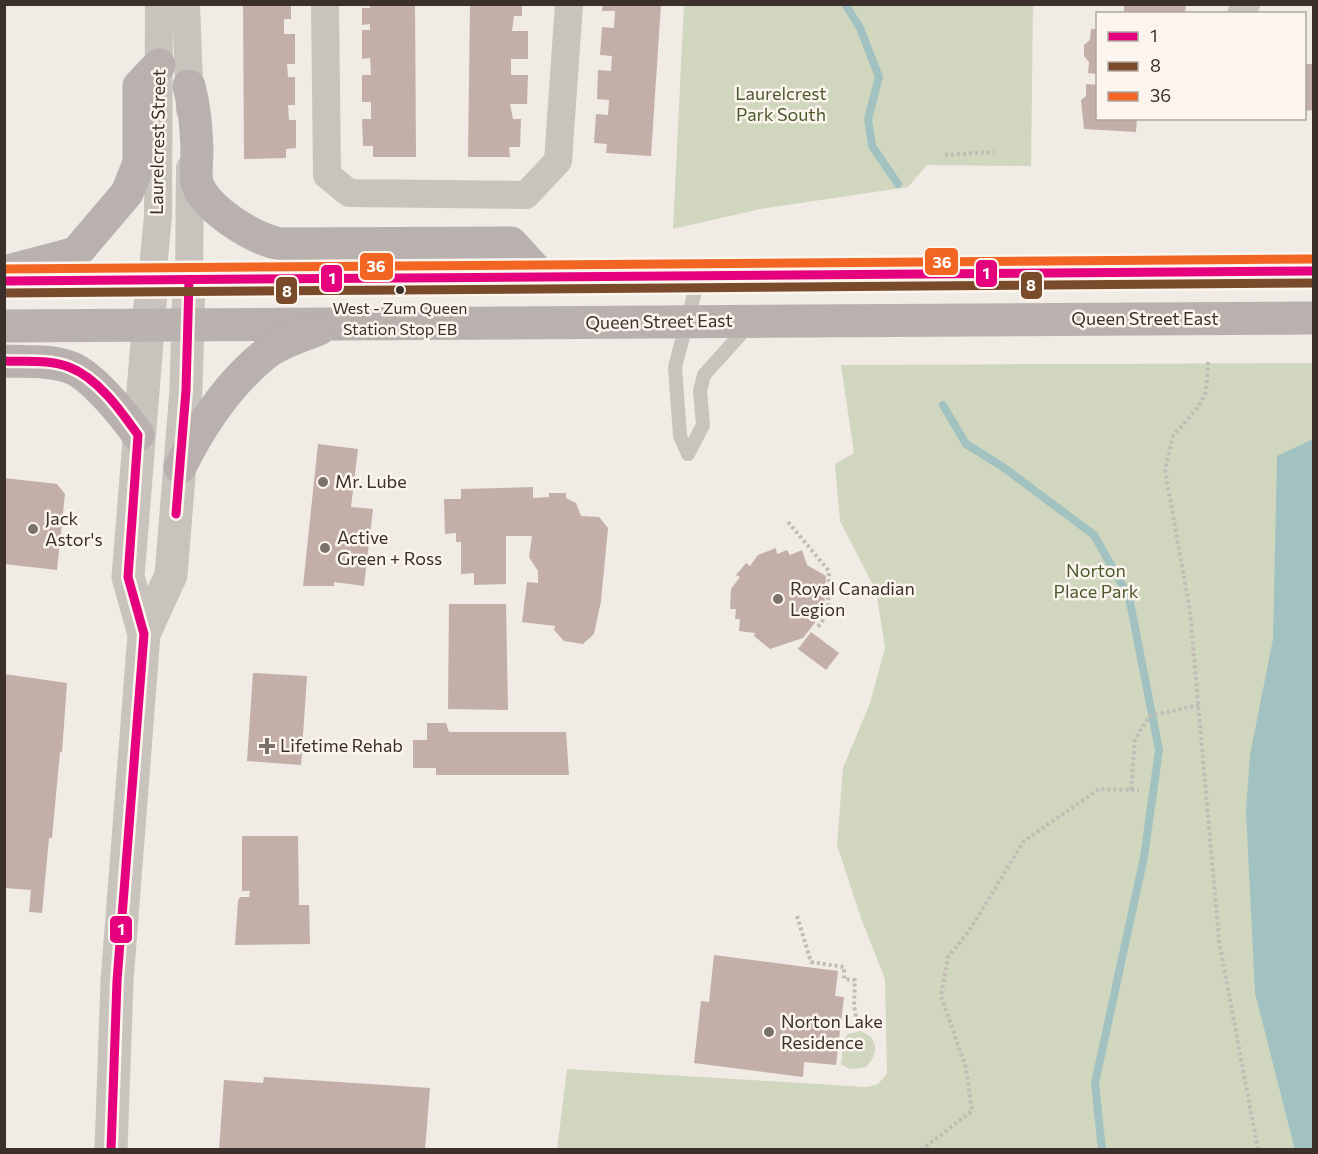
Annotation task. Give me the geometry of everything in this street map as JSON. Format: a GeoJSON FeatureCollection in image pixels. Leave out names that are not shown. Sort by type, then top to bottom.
{"type":"FeatureCollection","features":[{"type":"Feature","properties":{"kind":"main road"},"geometry":{"type":"LineString","coordinates":[[4,272],[76,253],[127,193],[139,164],[139,86],[159,65]]}},
{"type":"Feature","properties":{"kind":"main road"},"geometry":{"type":"LineString","coordinates":[[189,86],[196,112],[197,182],[204,195],[246,232],[265,242],[281,244],[511,243],[543,278]]}},
{"type":"Feature","properties":{"kind":"main road"},"geometry":{"type":"LineString","coordinates":[[4,282],[1314,271]]}},
{"type":"Feature","properties":{"kind":"main road","name":"Queen Street East"},"geometry":{"type":"LineString","coordinates":[[4,326],[1314,318]]}},
{"type":"Feature","properties":{"kind":"main road"},"geometry":{"type":"LineString","coordinates":[[180,467],[211,411],[265,354],[329,324]]}},
{"type":"Feature","properties":{"kind":"main road"},"geometry":{"type":"LineString","coordinates":[[4,361],[48,362],[78,370],[127,419],[138,435]]}},
{"type":"Feature","properties":{"kind":"street","name":"Laurelcrest Street"},"geometry":{"type":"LineString","coordinates":[[152,280],[158,216],[159,4]]}},
{"type":"Feature","properties":{"kind":"street","name":"Laurelcrest Street"},"geometry":{"type":"LineString","coordinates":[[186,4],[189,86],[189,280]]}},
{"type":"Feature","properties":{"kind":"street"},"geometry":{"type":"LineString","coordinates":[[325,4],[327,175],[349,193],[526,195],[558,161],[569,4]]}},
{"type":"Feature","properties":{"kind":"street"},"geometry":{"type":"LineString","coordinates":[[144,634],[128,578],[152,280]]}},
{"type":"Feature","properties":{"kind":"street"},"geometry":{"type":"LineString","coordinates":[[111,1149],[117,981],[144,634],[171,575],[180,467],[189,280]]}},
{"type":"Feature","properties":{"kind":"lane"},"geometry":{"type":"LineString","coordinates":[[699,276],[675,367],[680,436],[688,454],[703,424],[699,391],[704,375],[753,321]]}},
{"type":"Feature","properties":{"kind":"path"},"geometry":{"type":"LineString","coordinates":[[945,155],[994,152]]}},
{"type":"Feature","properties":{"kind":"path"},"geometry":{"type":"LineString","coordinates":[[1208,362],[1206,392],[1199,406],[1173,436],[1165,470],[1166,487],[1182,556],[1188,600],[1219,941],[1258,1149]]}},
{"type":"Feature","properties":{"kind":"path"},"geometry":{"type":"LineString","coordinates":[[788,522],[829,571],[828,614],[817,628]]}},
{"type":"Feature","properties":{"kind":"path"},"geometry":{"type":"LineString","coordinates":[[1131,790],[1135,741],[1150,714],[1199,705]]}},
{"type":"Feature","properties":{"kind":"path"},"geometry":{"type":"LineString","coordinates":[[921,1149],[972,1111],[966,1068],[941,996],[948,957],[969,930],[1024,841],[1099,789],[1138,790]]}},
{"type":"Feature","properties":{"kind":"path"},"geometry":{"type":"LineString","coordinates":[[798,916],[811,962],[844,967],[844,979],[855,980],[854,1005],[858,1026]]}},
{"type":"Feature","properties":{"kind":"green space","name":"Laurelcrest Park South"},"geometry":{"type":"Polygon","coordinates":[[[684,5],[1033,5],[1031,166],[927,165],[908,187],[760,209],[673,229],[684,5]]]}},
{"type":"Feature","properties":{"kind":"green space","name":"Norton Place Park"},"geometry":{"type":"Polygon","coordinates":[[[1313,363],[1313,1149],[557,1150],[567,1069],[867,1087],[878,1084],[887,1074],[885,979],[861,918],[837,845],[843,768],[870,703],[885,648],[876,591],[840,521],[835,464],[854,453],[841,365],[1313,363]]]}},
{"type":"Feature","properties":{"kind":"green space"},"geometry":{"type":"Polygon","coordinates":[[[860,1031],[874,1042],[875,1051],[866,1067],[850,1069],[841,1064],[844,1040],[848,1034],[860,1031]]]}},
{"type":"Feature","properties":{"kind":"water"},"geometry":{"type":"Polygon","coordinates":[[[1313,439],[1314,1149],[1295,1150],[1255,993],[1246,811],[1250,755],[1273,639],[1277,456],[1313,439]]]}},
{"type":"Feature","properties":{"kind":"building"},"geometry":{"type":"Polygon","coordinates":[[[243,4],[291,4],[291,19],[284,19],[284,34],[295,34],[295,64],[287,64],[288,77],[295,77],[295,105],[288,105],[289,120],[296,120],[296,148],[286,149],[286,158],[244,159],[243,4]]]}},
{"type":"Feature","properties":{"kind":"building"},"geometry":{"type":"Polygon","coordinates":[[[370,4],[415,4],[416,157],[373,157],[373,146],[363,146],[362,119],[371,119],[371,102],[362,102],[362,75],[371,75],[370,58],[362,59],[362,30],[370,30],[370,24],[362,25],[362,8],[370,8],[370,4]]]}},
{"type":"Feature","properties":{"kind":"building"},"geometry":{"type":"Polygon","coordinates":[[[470,4],[522,4],[522,16],[514,16],[512,31],[528,31],[528,59],[511,59],[511,75],[528,75],[527,104],[510,104],[513,119],[521,119],[520,147],[509,147],[510,157],[468,157],[470,4]]]}},
{"type":"Feature","properties":{"kind":"building"},"geometry":{"type":"Polygon","coordinates":[[[603,4],[661,4],[651,156],[606,153],[607,144],[594,143],[596,114],[608,115],[609,100],[597,99],[598,70],[611,71],[612,56],[600,55],[602,27],[614,28],[615,11],[602,11],[603,4]]]}},
{"type":"Feature","properties":{"kind":"building"},"geometry":{"type":"Polygon","coordinates":[[[1124,4],[1186,4],[1185,12],[1124,12],[1124,4]]]}},
{"type":"Feature","properties":{"kind":"building"},"geometry":{"type":"Polygon","coordinates":[[[1091,29],[1096,29],[1096,74],[1088,73],[1089,62],[1084,56],[1084,45],[1090,40],[1091,29]]]}},
{"type":"Feature","properties":{"kind":"building"},"geometry":{"type":"Polygon","coordinates":[[[1306,64],[1314,64],[1314,110],[1306,111],[1306,64]]]}},
{"type":"Feature","properties":{"kind":"building"},"geometry":{"type":"Polygon","coordinates":[[[1086,84],[1096,85],[1096,120],[1137,120],[1136,132],[1084,129],[1081,100],[1086,96],[1086,84]]]}},
{"type":"Feature","properties":{"kind":"building"},"geometry":{"type":"Polygon","coordinates":[[[318,444],[358,449],[351,507],[373,509],[364,586],[334,582],[334,586],[303,586],[318,444]]]}},
{"type":"Feature","properties":{"kind":"building","name":"Jack Astor's"},"geometry":{"type":"Polygon","coordinates":[[[4,478],[57,484],[65,494],[57,570],[4,564],[4,478]]]}},
{"type":"Feature","properties":{"kind":"building"},"geometry":{"type":"Polygon","coordinates":[[[533,487],[533,498],[549,497],[549,493],[566,493],[566,498],[576,503],[581,516],[599,517],[608,528],[601,601],[594,634],[583,644],[564,641],[554,630],[555,626],[522,622],[527,582],[538,583],[538,571],[529,557],[532,536],[506,536],[506,584],[474,585],[474,573],[461,574],[461,542],[456,542],[456,533],[445,534],[444,499],[461,499],[461,489],[533,487]]]}},
{"type":"Feature","properties":{"kind":"building","name":"Royal Canadian Legion"},"geometry":{"type":"Polygon","coordinates":[[[776,548],[777,554],[787,550],[790,555],[802,550],[807,565],[826,576],[824,611],[803,638],[770,649],[754,636],[755,633],[739,631],[740,619],[735,619],[736,609],[730,609],[731,589],[740,577],[736,575],[746,563],[750,566],[758,555],[776,548]]]}},
{"type":"Feature","properties":{"kind":"building"},"geometry":{"type":"Polygon","coordinates":[[[449,604],[506,604],[508,710],[448,709],[449,604]]]}},
{"type":"Feature","properties":{"kind":"building"},"geometry":{"type":"Polygon","coordinates":[[[811,632],[839,653],[826,670],[798,649],[811,632]]]}},
{"type":"Feature","properties":{"kind":"building"},"geometry":{"type":"Polygon","coordinates":[[[253,673],[307,676],[301,765],[247,761],[253,673]]]}},
{"type":"Feature","properties":{"kind":"building"},"geometry":{"type":"Polygon","coordinates":[[[4,674],[67,683],[62,752],[60,752],[52,838],[49,838],[42,913],[29,912],[31,890],[4,888],[4,674]]]}},
{"type":"Feature","properties":{"kind":"building"},"geometry":{"type":"Polygon","coordinates":[[[427,723],[446,723],[449,732],[566,732],[569,775],[436,775],[436,768],[413,768],[413,740],[427,740],[427,723]]]}},
{"type":"Feature","properties":{"kind":"building"},"geometry":{"type":"Polygon","coordinates":[[[242,836],[298,836],[299,905],[309,905],[310,944],[235,945],[238,901],[240,897],[249,897],[250,891],[242,891],[242,836]]]}},
{"type":"Feature","properties":{"kind":"building","name":"Norton Lake Residence"},"geometry":{"type":"Polygon","coordinates":[[[714,955],[838,971],[835,996],[844,997],[836,1065],[804,1062],[803,1077],[694,1063],[701,1001],[709,1002],[714,955]]]}},
{"type":"Feature","properties":{"kind":"building"},"geometry":{"type":"Polygon","coordinates":[[[264,1077],[430,1088],[425,1150],[219,1150],[224,1080],[263,1083],[264,1077]]]}},
{"type":"Feature","properties":{"kind":"waterway"},"geometry":{"type":"LineString","coordinates":[[845,4],[860,28],[879,77],[868,119],[872,146],[898,184]]}},
{"type":"Feature","properties":{"kind":"waterway"},"geometry":{"type":"LineString","coordinates":[[943,405],[966,444],[1003,467],[1094,535],[1129,597],[1159,750],[1144,857],[1095,1083],[1102,1150]]}},
{"type":"Feature","properties":{"kind":"transit line","name":"36"},"geometry":{"type":"LineString","coordinates":[[4,269],[1314,259]]}},
{"type":"Feature","properties":{"kind":"transit line","name":"1"},"geometry":{"type":"LineString","coordinates":[[4,281],[1314,271]]}},
{"type":"Feature","properties":{"kind":"transit line","name":"1"},"geometry":{"type":"LineString","coordinates":[[176,514],[186,390],[189,280]]}},
{"type":"Feature","properties":{"kind":"transit line","name":"8"},"geometry":{"type":"LineString","coordinates":[[4,293],[1314,283]]}},
{"type":"Feature","properties":{"kind":"transit line","name":"1"},"geometry":{"type":"LineString","coordinates":[[4,361],[54,363],[80,372],[108,396],[138,435],[128,577],[144,634],[117,981],[111,1150]]}},
{"type":"Feature","properties":{"kind":"place","name":"West - Zum Queen Station Stop EB"},"geometry":{"type":"Point","coordinates":[400,290]}},
{"type":"Feature","properties":{"kind":"place","name":"Mr. Lube"},"geometry":{"type":"Point","coordinates":[323,482]}},
{"type":"Feature","properties":{"kind":"place","name":"Jack Astor's"},"geometry":{"type":"Point","coordinates":[33,529]}},
{"type":"Feature","properties":{"kind":"place","name":"Active Green + Ross"},"geometry":{"type":"Point","coordinates":[325,548]}},
{"type":"Feature","properties":{"kind":"place","name":"Royal Canadian Legion"},"geometry":{"type":"Point","coordinates":[778,599]}},
{"type":"Feature","properties":{"kind":"place","name":"Lifetime Rehab"},"geometry":{"type":"Point","coordinates":[267,746]}},
{"type":"Feature","properties":{"kind":"place","name":"Norton Lake Residence"},"geometry":{"type":"Point","coordinates":[769,1032]}}]}
